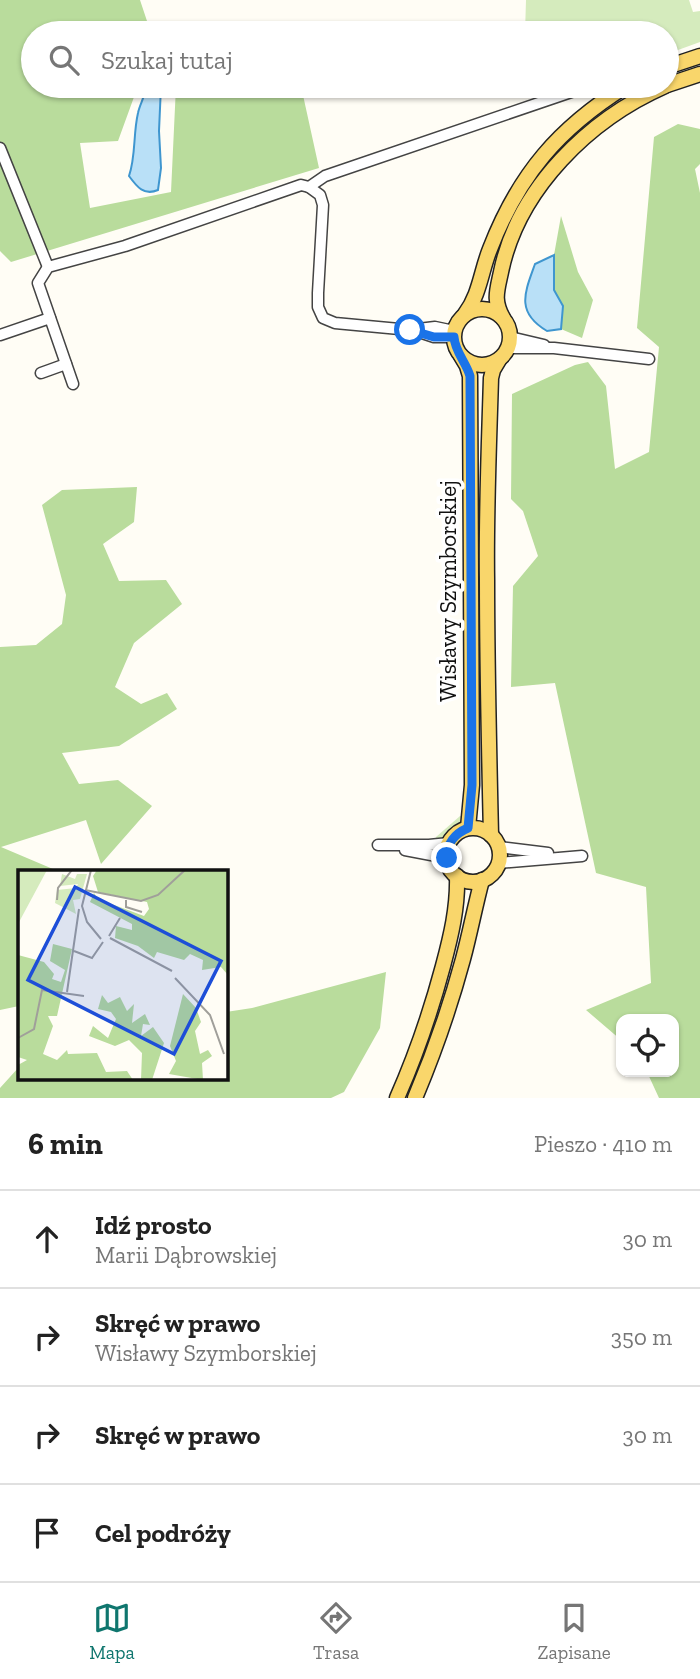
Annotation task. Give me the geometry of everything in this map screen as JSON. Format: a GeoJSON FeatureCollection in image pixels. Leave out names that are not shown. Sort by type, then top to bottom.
{"type":"FeatureCollection","features":[{"type":"Feature","properties":{"kind":"main road"},"geometry":{"type":"LineString","coordinates":[[679,63],[700,56]]}},
{"type":"Feature","properties":{"kind":"main road"},"geometry":{"type":"LineString","coordinates":[[679,81],[700,74]]}},
{"type":"Feature","properties":{"kind":"main road"},"geometry":{"type":"LineString","coordinates":[[609,98],[579,119],[554,143],[527,176],[506,211],[488,252],[477,295],[459,320],[454,334],[454,344],[469,363],[490,365],[499,360],[510,342],[508,327],[497,307],[496,299],[504,258],[519,221],[541,185],[567,153],[591,131],[639,98]]}},
{"type":"Feature","properties":{"kind":"main road"},"geometry":{"type":"LineString","coordinates":[[465,314],[485,309],[503,318]]}},
{"type":"Feature","properties":{"kind":"main road","name":"Wisławy Szymborskiej"},"geometry":{"type":"LineString","coordinates":[[461,356],[470,376],[472,785],[468,828]]}},
{"type":"Feature","properties":{"kind":"main road","name":"Wisławy Szymborskiej"},"geometry":{"type":"LineString","coordinates":[[495,841],[489,768],[486,579],[491,378],[499,360]]}},
{"type":"Feature","properties":{"kind":"main road"},"geometry":{"type":"LineString","coordinates":[[468,828],[480,829],[495,841],[498,863],[489,876],[482,880],[467,881],[452,871],[448,850],[460,831],[468,828]]}},
{"type":"Feature","properties":{"kind":"main road"},"geometry":{"type":"LineString","coordinates":[[397,1098],[416,1054],[437,990],[454,921],[457,876]]}},
{"type":"Feature","properties":{"kind":"main road"},"geometry":{"type":"LineString","coordinates":[[415,1098],[448,1011],[482,880]]}},
{"type":"Feature","properties":{"kind":"street"},"geometry":{"type":"LineString","coordinates":[[309,187],[325,176],[554,98]]}},
{"type":"Feature","properties":{"kind":"street"},"geometry":{"type":"LineString","coordinates":[[0,148],[48,267]]}},
{"type":"Feature","properties":{"kind":"street"},"geometry":{"type":"LineString","coordinates":[[73,384],[38,283],[48,267],[125,246],[301,185],[320,195],[323,205],[318,307],[323,318],[335,323],[410,330],[435,327],[454,334]]}},
{"type":"Feature","properties":{"kind":"street"},"geometry":{"type":"LineString","coordinates":[[0,335],[50,318]]}},
{"type":"Feature","properties":{"kind":"street"},"geometry":{"type":"LineString","coordinates":[[510,342],[649,359]]}},
{"type":"Feature","properties":{"kind":"street"},"geometry":{"type":"LineString","coordinates":[[41,373],[66,364]]}},
{"type":"Feature","properties":{"kind":"street"},"geometry":{"type":"LineString","coordinates":[[495,841],[518,850],[582,856],[498,863]]}},
{"type":"Feature","properties":{"kind":"street"},"geometry":{"type":"LineString","coordinates":[[378,845],[429,845],[448,850],[378,845]]}},
{"type":"Feature","properties":{"kind":"green space"},"geometry":{"type":"Polygon","coordinates":[[[0,0],[140,0],[147,21],[21,21],[21,98],[134,98],[118,141],[80,143],[90,208],[171,192],[175,98],[304,98],[319,168],[11,262],[0,251],[0,0]]]}},
{"type":"Feature","properties":{"kind":"green space"},"geometry":{"type":"Polygon","coordinates":[[[526,0],[689,0],[693,12],[700,11],[700,42],[679,50],[679,21],[525,21],[526,0]]]}},
{"type":"Feature","properties":{"kind":"green space"},"geometry":{"type":"Polygon","coordinates":[[[678,124],[700,129],[700,164],[695,169],[700,193],[700,1098],[659,1098],[649,1077],[679,1077],[679,1014],[616,1014],[616,1036],[586,1010],[651,983],[646,887],[596,873],[555,683],[511,687],[513,586],[538,556],[523,511],[511,499],[512,394],[575,365],[588,362],[606,386],[615,469],[649,452],[659,347],[637,328],[654,137],[678,124]]]}},
{"type":"Feature","properties":{"kind":"green space"},"geometry":{"type":"Polygon","coordinates":[[[561,216],[578,272],[593,300],[582,338],[561,329],[563,306],[554,290],[554,255],[561,216]]]}},
{"type":"Feature","properties":{"kind":"green space"},"geometry":{"type":"Polygon","coordinates":[[[137,487],[134,522],[103,544],[119,581],[166,580],[182,604],[134,643],[115,687],[141,704],[167,693],[177,709],[119,746],[62,753],[79,784],[118,780],[152,806],[101,864],[86,820],[1,847],[55,870],[18,870],[18,1006],[0,1010],[0,647],[36,645],[62,624],[66,595],[42,505],[62,490],[137,487]]]}},
{"type":"Feature","properties":{"kind":"green space"},"geometry":{"type":"Polygon","coordinates":[[[463,816],[452,832],[445,838],[435,840],[436,837],[463,816]]]}},
{"type":"Feature","properties":{"kind":"green space"},"geometry":{"type":"Polygon","coordinates":[[[386,972],[380,1028],[344,1092],[331,1098],[0,1098],[0,1088],[18,1068],[18,1080],[228,1080],[228,1012],[252,1008],[386,972]]]}},
{"type":"Feature","properties":{"kind":"water"},"geometry":{"type":"Polygon","coordinates":[[[143,98],[160,98],[161,168],[158,190],[153,192],[138,187],[129,176],[143,98]]]}},
{"type":"Feature","properties":{"kind":"water"},"geometry":{"type":"Polygon","coordinates":[[[554,255],[554,290],[563,306],[561,329],[547,331],[530,316],[525,301],[535,264],[554,255]]]}},
{"type":"Feature","properties":{"kind":"route"},"geometry":{"type":"LineString","coordinates":[[410,330],[434,337],[454,337],[454,344],[470,376],[472,785],[468,828],[460,831],[449,843],[447,858]]}}]}
